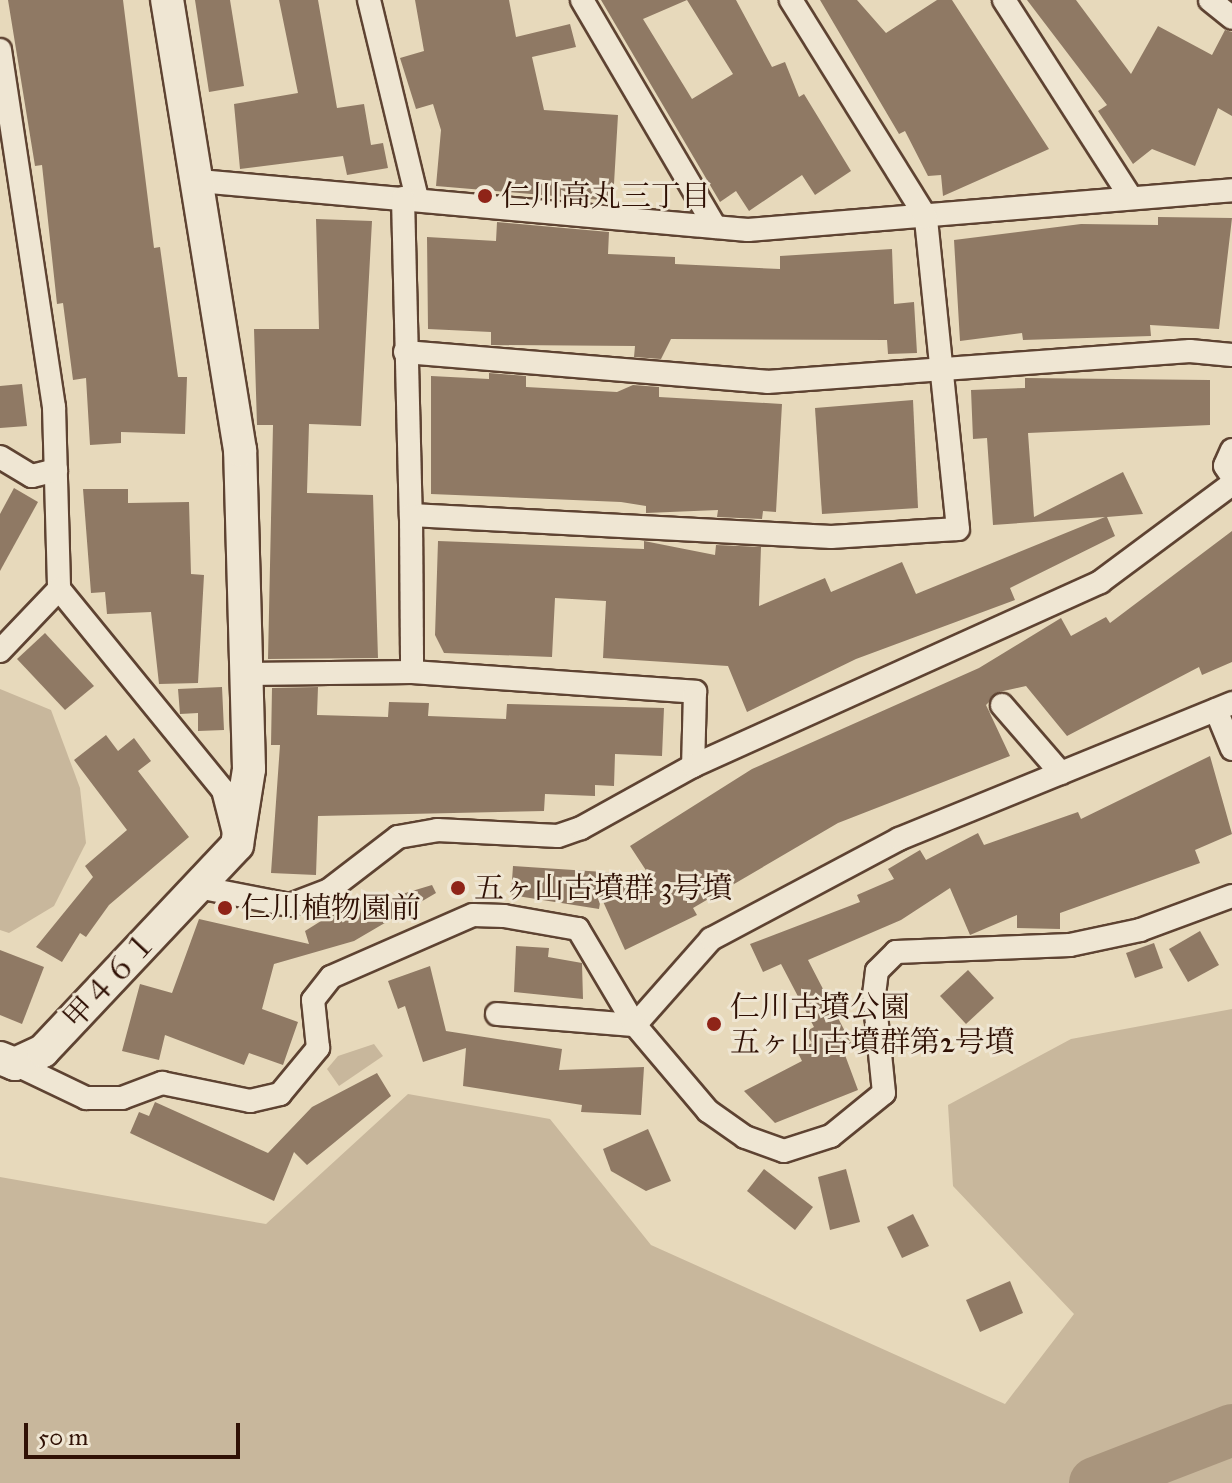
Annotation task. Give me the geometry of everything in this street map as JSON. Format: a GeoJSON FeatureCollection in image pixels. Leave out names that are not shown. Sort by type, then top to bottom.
{"type":"FeatureCollection","features":[{"type":"Feature","properties":{"kind":"street"},"geometry":{"type":"LineString","coordinates":[[167,0],[199,181],[240,450],[249,769],[237,845]]}},
{"type":"Feature","properties":{"kind":"street"},"geometry":{"type":"LineString","coordinates":[[369,0],[410,199],[405,352],[411,515],[412,672]]}},
{"type":"Feature","properties":{"kind":"street"},"geometry":{"type":"LineString","coordinates":[[582,0],[715,227]]}},
{"type":"Feature","properties":{"kind":"street"},"geometry":{"type":"LineString","coordinates":[[411,515],[831,537],[958,529],[926,217],[791,0]]}},
{"type":"Feature","properties":{"kind":"street"},"geometry":{"type":"LineString","coordinates":[[1004,0],[1128,193]]}},
{"type":"Feature","properties":{"kind":"street"},"geometry":{"type":"LineString","coordinates":[[1210,0],[1232,18]]}},
{"type":"Feature","properties":{"kind":"street"},"geometry":{"type":"LineString","coordinates":[[0,50],[54,407],[59,589],[223,790],[237,845]]}},
{"type":"Feature","properties":{"kind":"street"},"geometry":{"type":"LineString","coordinates":[[199,181],[715,227],[926,217],[1128,193],[1232,190]]}},
{"type":"Feature","properties":{"kind":"street"},"geometry":{"type":"LineString","coordinates":[[405,352],[767,382],[942,372],[1190,351],[1232,355]]}},
{"type":"Feature","properties":{"kind":"street"},"geometry":{"type":"LineString","coordinates":[[1232,450],[1225,466],[1232,476]]}},
{"type":"Feature","properties":{"kind":"street"},"geometry":{"type":"LineString","coordinates":[[0,457],[32,476],[56,470]]}},
{"type":"Feature","properties":{"kind":"street"},"geometry":{"type":"LineString","coordinates":[[198,887],[290,905],[329,890],[398,837],[437,830],[558,836],[693,766],[1100,582],[1232,484]]}},
{"type":"Feature","properties":{"kind":"street"},"geometry":{"type":"LineString","coordinates":[[0,651],[59,589]]}},
{"type":"Feature","properties":{"kind":"street"},"geometry":{"type":"LineString","coordinates":[[247,674],[412,672],[695,692],[693,766]]}},
{"type":"Feature","properties":{"kind":"street"},"geometry":{"type":"LineString","coordinates":[[1002,705],[1061,773]]}},
{"type":"Feature","properties":{"kind":"street"},"geometry":{"type":"LineString","coordinates":[[635,1025],[711,939],[899,839],[1224,707],[1232,749]]}},
{"type":"Feature","properties":{"kind":"street","name":"甲４６１"},"geometry":{"type":"LineString","coordinates":[[8,1061],[43,1051],[237,845]]}},
{"type":"Feature","properties":{"kind":"street"},"geometry":{"type":"LineString","coordinates":[[8,1061],[86,1098],[122,1098],[162,1083],[250,1101],[280,1094],[318,1048],[313,1000],[331,977],[473,915],[578,929],[635,1025],[708,1111],[745,1137],[784,1151],[831,1136],[884,1093],[874,995],[877,971],[896,952],[1070,945],[1140,930],[1232,896]]}},
{"type":"Feature","properties":{"kind":"street"},"geometry":{"type":"LineString","coordinates":[[497,1014],[635,1025]]}},
{"type":"Feature","properties":{"kind":"shaded area"},"geometry":{"type":"Polygon","coordinates":[[[0,689],[51,710],[80,788],[86,843],[54,906],[9,933],[0,930],[0,689]]]}},
{"type":"Feature","properties":{"kind":"shaded area"},"geometry":{"type":"Polygon","coordinates":[[[1232,1009],[1232,1483],[0,1483],[0,1177],[266,1224],[408,1094],[550,1119],[651,1245],[1005,1404],[1074,1314],[953,1186],[948,1105],[1071,1039],[1232,1009]]]}},
{"type":"Feature","properties":{"kind":"shaded area"},"geometry":{"type":"Polygon","coordinates":[[[374,1044],[383,1056],[339,1086],[327,1069],[338,1056],[374,1044]]]}},
{"type":"Feature","properties":{"kind":"building"},"geometry":{"type":"Polygon","coordinates":[[[8,0],[123,0],[154,248],[160,247],[178,377],[187,377],[185,434],[121,432],[121,443],[90,445],[86,378],[73,380],[63,303],[57,304],[42,165],[35,166],[8,0]]]}},
{"type":"Feature","properties":{"kind":"building"},"geometry":{"type":"Polygon","coordinates":[[[195,0],[230,0],[244,86],[209,92],[195,0]]]}},
{"type":"Feature","properties":{"kind":"building"},"geometry":{"type":"Polygon","coordinates":[[[279,0],[318,0],[337,108],[364,104],[371,145],[383,143],[388,168],[347,175],[343,156],[240,169],[234,104],[298,93],[279,0]]]}},
{"type":"Feature","properties":{"kind":"building"},"geometry":{"type":"Polygon","coordinates":[[[415,0],[509,0],[516,37],[570,24],[576,47],[532,57],[544,110],[618,115],[613,201],[436,186],[441,130],[433,104],[416,109],[400,58],[424,51],[415,0]]]}},
{"type":"Feature","properties":{"kind":"building"},"geometry":{"type":"Polygon","coordinates":[[[601,0],[687,0],[736,0],[772,67],[785,62],[799,97],[804,94],[851,171],[815,195],[802,175],[749,211],[736,191],[720,202],[601,0]],[[687,0],[643,19],[692,99],[733,74],[687,0]]]}},
{"type":"Feature","properties":{"kind":"building"},"geometry":{"type":"Polygon","coordinates":[[[820,0],[857,0],[886,33],[937,0],[952,0],[1049,149],[943,196],[941,175],[928,176],[905,131],[899,134],[820,0]]]}},
{"type":"Feature","properties":{"kind":"building"},"geometry":{"type":"Polygon","coordinates":[[[1027,0],[1076,0],[1131,74],[1158,26],[1212,55],[1225,30],[1232,32],[1232,116],[1218,108],[1195,166],[1152,149],[1133,164],[1098,111],[1107,105],[1027,0]]]}},
{"type":"Feature","properties":{"kind":"building"},"geometry":{"type":"Polygon","coordinates":[[[1158,217],[1232,218],[1219,329],[1150,325],[1151,336],[1023,340],[1022,333],[960,341],[954,240],[1081,224],[1158,225],[1158,217]]]}},
{"type":"Feature","properties":{"kind":"building"},"geometry":{"type":"Polygon","coordinates":[[[316,219],[372,221],[361,426],[309,424],[307,493],[373,495],[378,658],[268,659],[273,425],[257,425],[254,329],[319,329],[316,219]]]}},
{"type":"Feature","properties":{"kind":"building"},"geometry":{"type":"Polygon","coordinates":[[[497,222],[609,232],[608,254],[675,257],[675,264],[780,269],[780,256],[892,249],[894,304],[914,302],[917,353],[888,354],[887,340],[671,339],[661,359],[634,357],[635,346],[491,345],[491,332],[428,329],[427,237],[496,241],[497,222]]]}},
{"type":"Feature","properties":{"kind":"building"},"geometry":{"type":"Polygon","coordinates":[[[489,373],[526,376],[526,387],[617,392],[633,385],[659,387],[659,397],[782,404],[776,512],[763,511],[762,519],[717,517],[718,510],[646,513],[646,506],[621,502],[431,494],[431,376],[489,379],[489,373]]]}},
{"type":"Feature","properties":{"kind":"building"},"geometry":{"type":"Polygon","coordinates":[[[1025,378],[1210,380],[1210,425],[1028,433],[1034,517],[1123,472],[1143,514],[1107,517],[1115,536],[1010,588],[1015,600],[856,659],[747,712],[728,666],[603,658],[606,601],[555,598],[552,657],[444,653],[435,635],[438,541],[644,549],[644,541],[715,555],[716,545],[761,547],[759,606],[825,578],[831,592],[902,562],[916,594],[1105,517],[993,525],[987,438],[973,439],[971,390],[1025,388],[1025,378]]]}},
{"type":"Feature","properties":{"kind":"building"},"geometry":{"type":"Polygon","coordinates":[[[22,384],[27,426],[0,428],[0,386],[22,384]]]}},
{"type":"Feature","properties":{"kind":"building"},"geometry":{"type":"Polygon","coordinates":[[[913,400],[918,508],[822,514],[815,408],[913,400]]]}},
{"type":"Feature","properties":{"kind":"building"},"geometry":{"type":"Polygon","coordinates":[[[14,488],[38,502],[0,571],[0,514],[14,488]]]}},
{"type":"Feature","properties":{"kind":"building"},"geometry":{"type":"Polygon","coordinates":[[[83,489],[128,489],[128,503],[189,502],[191,574],[204,575],[198,683],[159,684],[151,612],[107,614],[105,592],[91,593],[83,489]]]}},
{"type":"Feature","properties":{"kind":"building"},"geometry":{"type":"Polygon","coordinates":[[[1232,531],[1232,662],[1202,675],[1199,667],[1067,736],[1026,686],[999,692],[986,705],[1010,756],[838,823],[693,908],[697,915],[625,950],[601,897],[599,909],[511,895],[513,866],[649,875],[630,846],[752,769],[979,668],[1061,618],[1071,636],[1106,617],[1110,623],[1232,531]]]}},
{"type":"Feature","properties":{"kind":"building"},"geometry":{"type":"Polygon","coordinates":[[[45,633],[94,686],[65,710],[17,659],[45,633]]]}},
{"type":"Feature","properties":{"kind":"building"},"geometry":{"type":"Polygon","coordinates":[[[222,687],[224,730],[198,731],[198,713],[180,714],[178,689],[222,687]]]}},
{"type":"Feature","properties":{"kind":"building"},"geometry":{"type":"Polygon","coordinates":[[[318,687],[317,715],[388,717],[389,702],[429,703],[428,716],[506,719],[507,704],[664,708],[662,756],[615,754],[614,786],[595,785],[595,796],[545,794],[544,811],[318,816],[316,875],[271,873],[280,745],[271,745],[272,688],[318,687]]]}},
{"type":"Feature","properties":{"kind":"building"},"geometry":{"type":"Polygon","coordinates":[[[106,735],[118,751],[134,738],[151,761],[138,771],[189,837],[109,905],[86,937],[80,933],[62,962],[36,947],[93,877],[85,866],[127,830],[74,760],[106,735]]]}},
{"type":"Feature","properties":{"kind":"building"},"geometry":{"type":"Polygon","coordinates":[[[1210,756],[1232,834],[1195,850],[1200,863],[1060,913],[1060,929],[1017,928],[1017,915],[970,935],[950,888],[901,920],[808,960],[851,1043],[842,1047],[858,1090],[775,1123],[744,1091],[802,1061],[797,1051],[812,1043],[805,1032],[814,1027],[781,964],[763,972],[750,944],[860,902],[857,895],[894,879],[888,869],[920,850],[926,860],[978,833],[984,845],[1078,812],[1081,819],[1210,756]]]}},
{"type":"Feature","properties":{"kind":"building"},"geometry":{"type":"Polygon","coordinates":[[[432,885],[436,893],[354,941],[274,964],[262,1009],[298,1022],[283,1065],[249,1053],[244,1065],[165,1035],[159,1060],[122,1051],[140,984],[172,993],[199,919],[309,944],[305,931],[329,916],[432,885]]]}},
{"type":"Feature","properties":{"kind":"building"},"geometry":{"type":"Polygon","coordinates":[[[1200,931],[1219,965],[1188,982],[1169,949],[1200,931]]]}},
{"type":"Feature","properties":{"kind":"building"},"geometry":{"type":"Polygon","coordinates":[[[1154,943],[1163,968],[1135,978],[1126,953],[1154,943]]]}},
{"type":"Feature","properties":{"kind":"building"},"geometry":{"type":"Polygon","coordinates":[[[516,946],[549,948],[548,957],[582,963],[583,999],[514,992],[516,946]]]}},
{"type":"Feature","properties":{"kind":"building"},"geometry":{"type":"Polygon","coordinates":[[[0,950],[44,967],[22,1024],[0,1015],[0,950]]]}},
{"type":"Feature","properties":{"kind":"building"},"geometry":{"type":"Polygon","coordinates":[[[430,966],[446,1031],[562,1049],[559,1070],[644,1067],[641,1115],[581,1112],[582,1105],[463,1086],[466,1048],[423,1062],[405,1006],[398,1009],[388,981],[430,966]]]}},
{"type":"Feature","properties":{"kind":"building"},"geometry":{"type":"Polygon","coordinates":[[[968,970],[994,998],[966,1024],[940,996],[968,970]]]}},
{"type":"Feature","properties":{"kind":"building"},"geometry":{"type":"Polygon","coordinates":[[[377,1073],[391,1096],[307,1165],[294,1152],[274,1201],[130,1133],[139,1112],[149,1116],[155,1102],[268,1153],[312,1107],[377,1073]]]}},
{"type":"Feature","properties":{"kind":"building"},"geometry":{"type":"Polygon","coordinates":[[[648,1129],[671,1181],[646,1191],[611,1171],[603,1149],[648,1129]]]}},
{"type":"Feature","properties":{"kind":"building"},"geometry":{"type":"Polygon","coordinates":[[[764,1169],[813,1207],[795,1230],[747,1191],[764,1169]]]}},
{"type":"Feature","properties":{"kind":"building"},"geometry":{"type":"Polygon","coordinates":[[[846,1169],[860,1222],[830,1230],[818,1177],[846,1169]]]}},
{"type":"Feature","properties":{"kind":"building"},"geometry":{"type":"Polygon","coordinates":[[[913,1214],[929,1246],[902,1258],[887,1227],[913,1214]]]}},
{"type":"Feature","properties":{"kind":"building"},"geometry":{"type":"Polygon","coordinates":[[[1010,1281],[1023,1313],[980,1332],[966,1300],[1010,1281]]]}},
{"type":"Feature","properties":{"kind":"waterway"},"geometry":{"type":"LineString","coordinates":[[1095,1483],[1232,1430]]}},
{"type":"Feature","properties":{"kind":"place","name":"仁川高丸三丁目"},"geometry":{"type":"Point","coordinates":[485,196]}},
{"type":"Feature","properties":{"kind":"place","name":"五ヶ山古墳群 3号墳"},"geometry":{"type":"Point","coordinates":[458,888]}},
{"type":"Feature","properties":{"kind":"place","name":"仁川植物園前"},"geometry":{"type":"Point","coordinates":[225,908]}},
{"type":"Feature","properties":{"kind":"place","name":"仁川古墳公園 五ヶ山古墳群第2号墳"},"geometry":{"type":"Point","coordinates":[714,1024]}}]}
